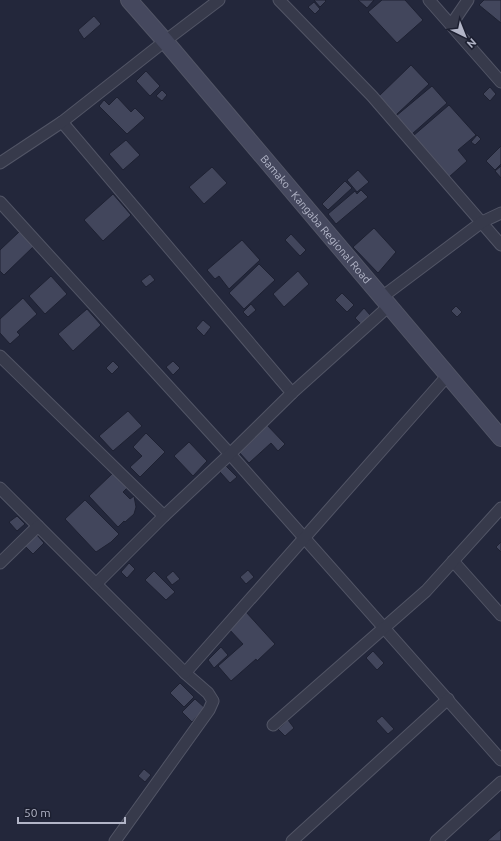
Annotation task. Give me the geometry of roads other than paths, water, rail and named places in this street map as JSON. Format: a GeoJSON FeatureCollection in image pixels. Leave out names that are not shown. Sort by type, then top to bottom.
{"type":"FeatureCollection","features":[{"type":"Feature","properties":{"kind":"street","name":"Bamako - Kangaba Regional Road"},"geometry":{"type":"LineString","coordinates":[[129,0],[501,438]]}},
{"type":"Feature","properties":{"kind":"street"},"geometry":{"type":"LineString","coordinates":[[0,163],[62,122],[219,0]]}},
{"type":"Feature","properties":{"kind":"street"},"geometry":{"type":"LineString","coordinates":[[279,0],[372,96],[501,245]]}},
{"type":"Feature","properties":{"kind":"street"},"geometry":{"type":"LineString","coordinates":[[428,0],[501,82]]}},
{"type":"Feature","properties":{"kind":"street"},"geometry":{"type":"LineString","coordinates":[[451,25],[468,0]]}},
{"type":"Feature","properties":{"kind":"street"},"geometry":{"type":"LineString","coordinates":[[62,122],[292,393]]}},
{"type":"Feature","properties":{"kind":"street"},"geometry":{"type":"LineString","coordinates":[[0,202],[230,454],[501,760]]}},
{"type":"Feature","properties":{"kind":"street"},"geometry":{"type":"LineString","coordinates":[[96,584],[385,301],[482,222],[501,213]]}},
{"type":"Feature","properties":{"kind":"street"},"geometry":{"type":"LineString","coordinates":[[0,356],[164,516]]}},
{"type":"Feature","properties":{"kind":"street"},"geometry":{"type":"LineString","coordinates":[[185,673],[448,375]]}},
{"type":"Feature","properties":{"kind":"street"},"geometry":{"type":"LineString","coordinates":[[0,488],[185,673],[208,693],[213,701],[209,710],[115,841]]}},
{"type":"Feature","properties":{"kind":"street"},"geometry":{"type":"LineString","coordinates":[[273,726],[426,591],[501,508]]}},
{"type":"Feature","properties":{"kind":"street"},"geometry":{"type":"LineString","coordinates":[[0,563],[38,526]]}},
{"type":"Feature","properties":{"kind":"street"},"geometry":{"type":"LineString","coordinates":[[453,561],[501,615]]}},
{"type":"Feature","properties":{"kind":"street"},"geometry":{"type":"LineString","coordinates":[[292,841],[448,699]]}},
{"type":"Feature","properties":{"kind":"street"},"geometry":{"type":"LineString","coordinates":[[436,841],[501,782]]}}]}
